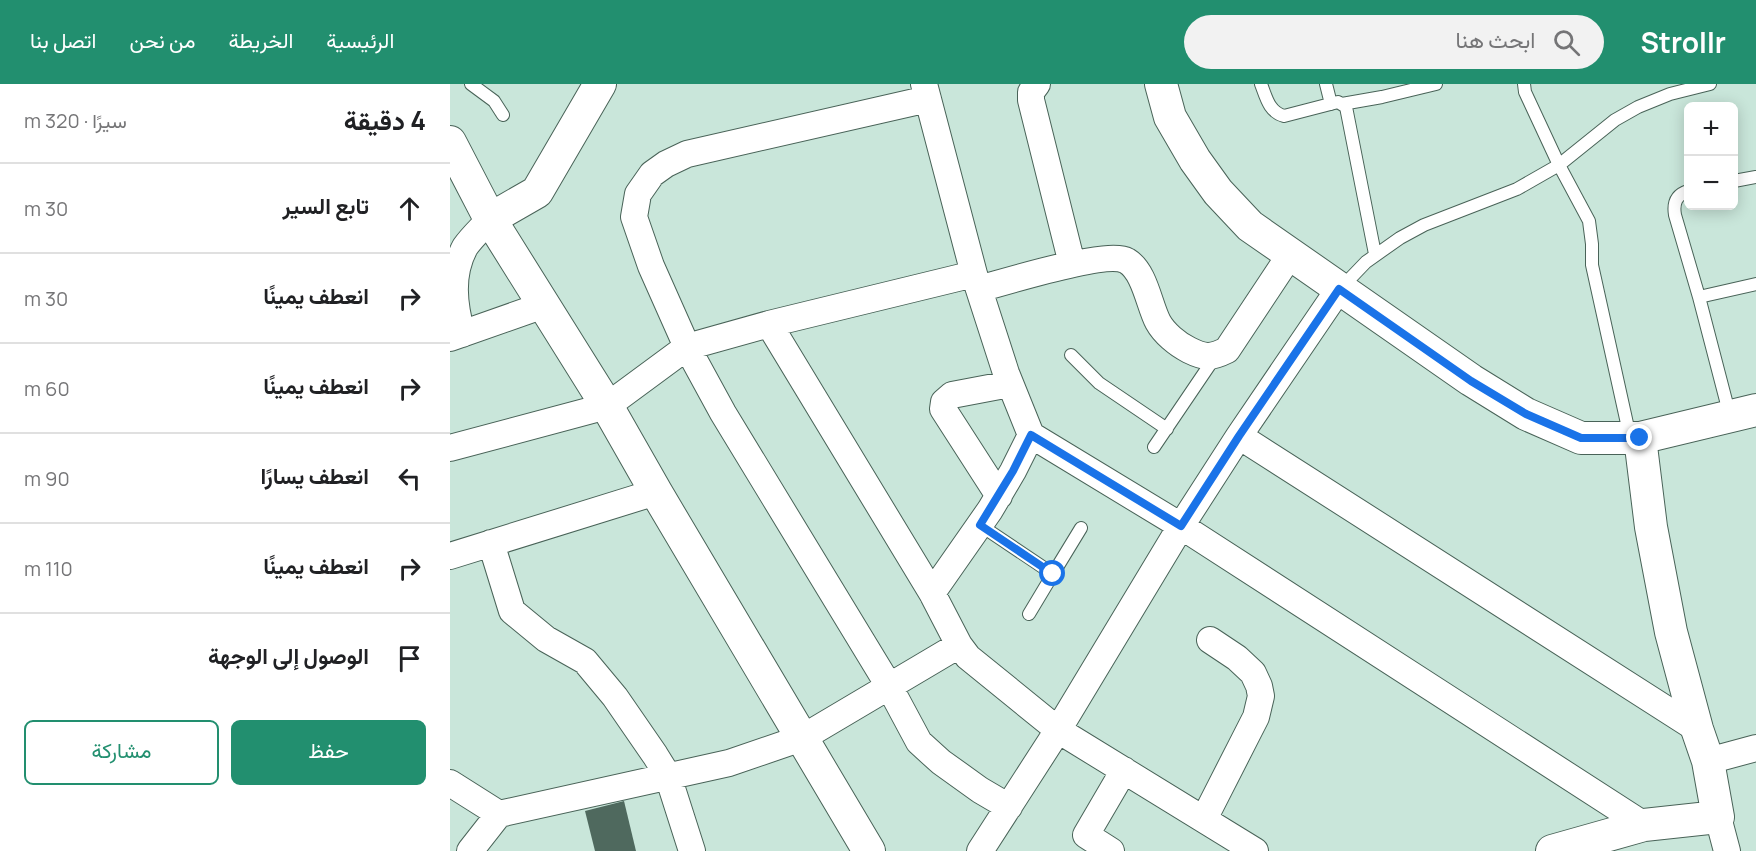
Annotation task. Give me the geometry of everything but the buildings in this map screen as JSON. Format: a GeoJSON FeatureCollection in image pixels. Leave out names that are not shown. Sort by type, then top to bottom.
{"type":"FeatureCollection","features":[{"type":"Feature","properties":{"kind":"street"},"geometry":{"type":"LineString","coordinates":[[1037,84],[1031,92],[1031,100],[1072,264]]}},
{"type":"Feature","properties":{"kind":"street"},"geometry":{"type":"LineString","coordinates":[[1161,84],[1170,117],[1195,160],[1218,192],[1250,226],[1471,381],[1526,414],[1581,438],[1635,438],[1743,414]]}},
{"type":"Feature","properties":{"kind":"street"},"geometry":{"type":"LineString","coordinates":[[544,305],[456,336],[453,274],[464,248],[490,219],[537,192],[605,86]]}},
{"type":"Feature","properties":{"kind":"street"},"geometry":{"type":"LineString","coordinates":[[1009,807],[980,790],[941,762],[920,742],[889,686],[723,413],[687,346],[651,266],[634,217],[638,194],[652,174],[666,164],[687,154],[926,92],[976,281],[1010,384],[1031,435],[1181,526],[1644,825]]}},
{"type":"Feature","properties":{"kind":"street"},"geometry":{"type":"LineString","coordinates":[[450,142],[490,219],[607,406],[869,851]]}},
{"type":"Feature","properties":{"kind":"street"},"geometry":{"type":"LineString","coordinates":[[450,448],[607,406],[687,346],[769,324],[976,281],[1113,258],[1127,261],[1141,278],[1159,323],[1169,336],[1185,348],[1203,356],[1215,356],[1227,350],[1290,255]]}},
{"type":"Feature","properties":{"kind":"street"},"geometry":{"type":"LineString","coordinates":[[980,851],[1059,730],[1181,526],[1339,289]]}},
{"type":"Feature","properties":{"kind":"street"},"geometry":{"type":"LineString","coordinates":[[769,324],[932,593],[959,645],[968,657],[1059,730],[1255,851]]}},
{"type":"Feature","properties":{"kind":"street"},"geometry":{"type":"LineString","coordinates":[[999,495],[943,409],[944,402],[952,395],[1010,384]]}},
{"type":"Feature","properties":{"kind":"street"},"geometry":{"type":"LineString","coordinates":[[932,593],[999,495],[1031,435]]}},
{"type":"Feature","properties":{"kind":"street"},"geometry":{"type":"LineString","coordinates":[[1239,436],[1697,729]]}},
{"type":"Feature","properties":{"kind":"street"},"geometry":{"type":"LineString","coordinates":[[1635,438],[1671,632],[1708,761],[1727,851]]}},
{"type":"Feature","properties":{"kind":"street"},"geometry":{"type":"LineString","coordinates":[[450,556],[656,492]]}},
{"type":"Feature","properties":{"kind":"street"},"geometry":{"type":"LineString","coordinates":[[491,543],[512,611],[546,639],[585,661],[615,697],[668,776],[692,851]]}},
{"type":"Feature","properties":{"kind":"street"},"geometry":{"type":"LineString","coordinates":[[1204,819],[1256,717],[1261,696],[1253,673],[1210,639]]}},
{"type":"Feature","properties":{"kind":"street"},"geometry":{"type":"LineString","coordinates":[[470,851],[499,814],[729,763],[802,738],[959,645]]}},
{"type":"Feature","properties":{"kind":"street"},"geometry":{"type":"LineString","coordinates":[[1708,761],[1756,748]]}},
{"type":"Feature","properties":{"kind":"street"},"geometry":{"type":"LineString","coordinates":[[1111,851],[1081,843],[1124,770]]}},
{"type":"Feature","properties":{"kind":"street"},"geometry":{"type":"LineString","coordinates":[[450,783],[499,814]]}},
{"type":"Feature","properties":{"kind":"street"},"geometry":{"type":"LineString","coordinates":[[1552,851],[1644,825],[1718,817]]}},
{"type":"Feature","properties":{"kind":"lane"},"geometry":{"type":"LineString","coordinates":[[471,84],[494,100],[503,115]]}},
{"type":"Feature","properties":{"kind":"lane"},"geometry":{"type":"LineString","coordinates":[[1261,84],[1269,106],[1284,116],[1436,84]]}},
{"type":"Feature","properties":{"kind":"lane"},"geometry":{"type":"LineString","coordinates":[[1326,84],[1336,104],[1346,107],[1375,254]]}},
{"type":"Feature","properties":{"kind":"lane"},"geometry":{"type":"LineString","coordinates":[[1524,84],[1525,92],[1559,165],[1589,221],[1593,244],[1592,265],[1635,438]]}},
{"type":"Feature","properties":{"kind":"lane"},"geometry":{"type":"LineString","coordinates":[[1339,289],[1375,254],[1400,238],[1424,225],[1516,189],[1559,165],[1615,120],[1638,107],[1670,94],[1710,84]]}},
{"type":"Feature","properties":{"kind":"lane"},"geometry":{"type":"LineString","coordinates":[[1738,180],[1756,177]]}},
{"type":"Feature","properties":{"kind":"lane"},"geometry":{"type":"LineString","coordinates":[[1684,194],[1674,202],[1674,208],[1699,297],[1743,414]]}},
{"type":"Feature","properties":{"kind":"lane"},"geometry":{"type":"LineString","coordinates":[[1699,297],[1756,284]]}},
{"type":"Feature","properties":{"kind":"lane"},"geometry":{"type":"LineString","coordinates":[[1071,355],[1099,383],[1167,429]]}},
{"type":"Feature","properties":{"kind":"lane"},"geometry":{"type":"LineString","coordinates":[[1154,447],[1215,356]]}},
{"type":"Feature","properties":{"kind":"lane"},"geometry":{"type":"LineString","coordinates":[[980,525],[1053,574]]}},
{"type":"Feature","properties":{"kind":"lane"},"geometry":{"type":"LineString","coordinates":[[1029,614],[1081,528]]}},
{"type":"Feature","properties":{"kind":"route"},"geometry":{"type":"LineString","coordinates":[[1053,574],[980,525],[1013,471],[1031,435],[1181,526],[1339,289],[1471,381],[1526,414],[1581,438],[1640,438]]}}]}
